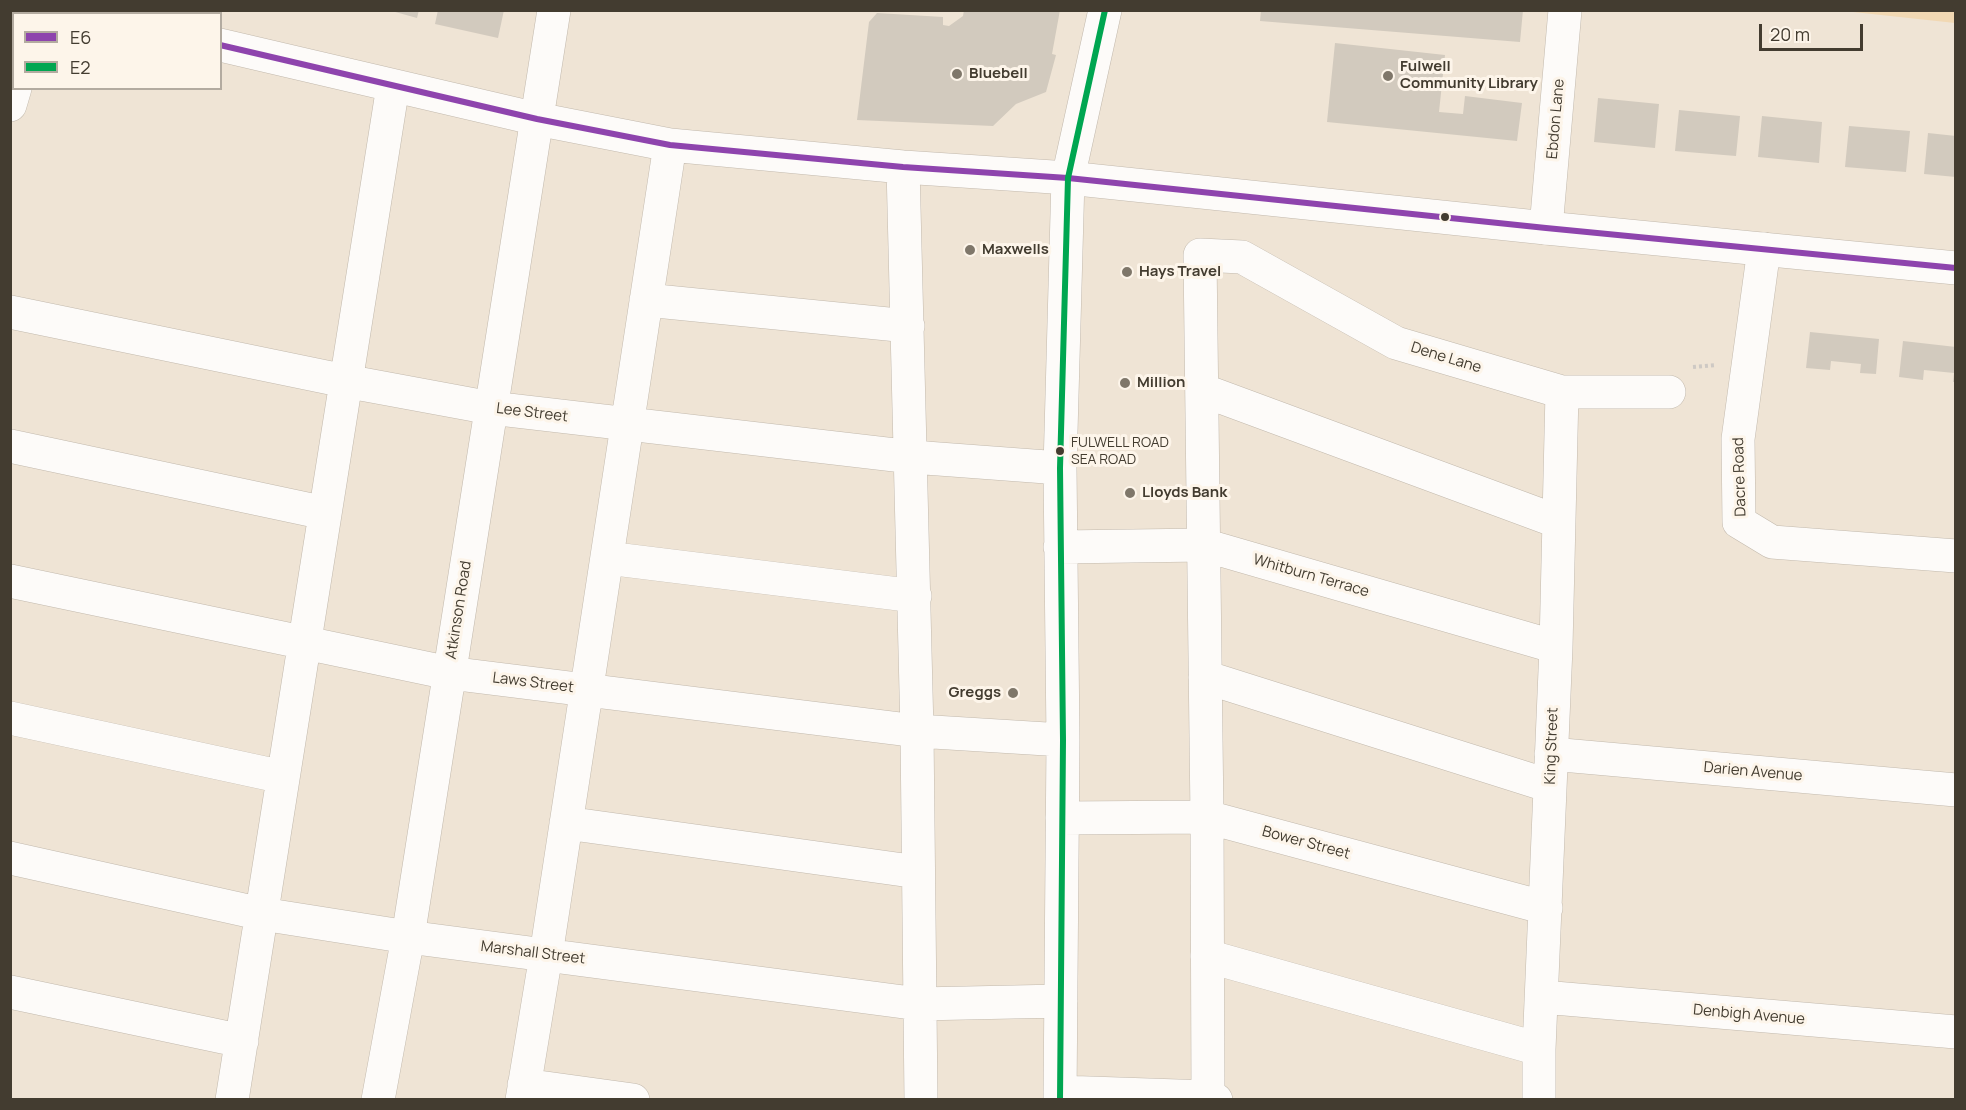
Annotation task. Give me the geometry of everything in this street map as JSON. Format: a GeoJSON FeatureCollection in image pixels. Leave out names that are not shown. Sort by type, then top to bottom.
{"type":"FeatureCollection","features":[{"type":"Feature","properties":{"kind":"street","name":"Atkinson Road"},"geometry":{"type":"LineString","coordinates":[[378,1100],[408,937],[554,10]]}},
{"type":"Feature","properties":{"kind":"street"},"geometry":{"type":"LineString","coordinates":[[1105,10],[1068,178],[1060,468],[1062,740],[1060,1096],[1210,1099],[1202,390],[1559,522]]}},
{"type":"Feature","properties":{"kind":"street","name":"Ebdon Lane"},"geometry":{"type":"LineString","coordinates":[[1546,228],[1565,10]]}},
{"type":"Feature","properties":{"kind":"street"},"geometry":{"type":"LineString","coordinates":[[222,45],[537,119],[670,146],[903,167],[1068,178],[1956,268]]}},
{"type":"Feature","properties":{"kind":"street"},"geometry":{"type":"LineString","coordinates":[[232,1100],[393,86]]}},
{"type":"Feature","properties":{"kind":"street"},"geometry":{"type":"LineString","coordinates":[[10,105],[14,90]]}},
{"type":"Feature","properties":{"kind":"street"},"geometry":{"type":"LineString","coordinates":[[633,1100],[523,1092],[670,146]]}},
{"type":"Feature","properties":{"kind":"street"},"geometry":{"type":"LineString","coordinates":[[903,167],[915,596],[921,1100]]}},
{"type":"Feature","properties":{"kind":"street","name":"Dacre Road"},"geometry":{"type":"LineString","coordinates":[[1764,249],[1738,439],[1739,522],[1772,542],[1956,556]]}},
{"type":"Feature","properties":{"kind":"street","name":"Dene Lane"},"geometry":{"type":"LineString","coordinates":[[1202,390],[1200,255],[1242,257],[1396,343],[1562,392],[1669,392]]}},
{"type":"Feature","properties":{"kind":"street"},"geometry":{"type":"LineString","coordinates":[[646,300],[908,326]]}},
{"type":"Feature","properties":{"kind":"street","name":"Lee Street"},"geometry":{"type":"LineString","coordinates":[[10,312],[345,381],[491,408],[912,457],[1060,468]]}},
{"type":"Feature","properties":{"kind":"street","name":"King Street"},"geometry":{"type":"LineString","coordinates":[[1539,1100],[1539,1049],[1556,647],[1562,392]]}},
{"type":"Feature","properties":{"kind":"street"},"geometry":{"type":"LineString","coordinates":[[10,446],[325,513]]}},
{"type":"Feature","properties":{"kind":"street","name":"Whitburn Terrace"},"geometry":{"type":"LineString","coordinates":[[1060,547],[1204,544],[1556,647]]}},
{"type":"Feature","properties":{"kind":"street"},"geometry":{"type":"LineString","coordinates":[[607,558],[915,596]]}},
{"type":"Feature","properties":{"kind":"street","name":"Laws Street"},"geometry":{"type":"LineString","coordinates":[[10,581],[449,673],[917,731],[1062,740]]}},
{"type":"Feature","properties":{"kind":"street","name":"Darien Avenue"},"geometry":{"type":"LineString","coordinates":[[1205,677],[1551,770],[1956,790]]}},
{"type":"Feature","properties":{"kind":"street"},"geometry":{"type":"LineString","coordinates":[[10,718],[283,777]]}},
{"type":"Feature","properties":{"kind":"street","name":"Bower Street"},"geometry":{"type":"LineString","coordinates":[[1062,818],[1207,817],[1546,908]]}},
{"type":"Feature","properties":{"kind":"street"},"geometry":{"type":"LineString","coordinates":[[566,824],[918,872]]}},
{"type":"Feature","properties":{"kind":"street","name":"Marshall Street"},"geometry":{"type":"LineString","coordinates":[[10,858],[262,914],[408,937],[919,1004],[1061,1001]]}},
{"type":"Feature","properties":{"kind":"street"},"geometry":{"type":"LineString","coordinates":[[1207,956],[1539,1049]]}},
{"type":"Feature","properties":{"kind":"street"},"geometry":{"type":"LineString","coordinates":[[10,992],[242,1041]]}},
{"type":"Feature","properties":{"kind":"street","name":"Denbigh Avenue"},"geometry":{"type":"LineString","coordinates":[[1542,998],[1956,1032]]}},
{"type":"Feature","properties":{"kind":"path"},"geometry":{"type":"LineString","coordinates":[[1669,392],[1667,370],[1749,362]]}},
{"type":"Feature","properties":{"kind":"shaded area"},"geometry":{"type":"Polygon","coordinates":[[[1844,11],[1955,11],[1955,23],[1844,11]]]}},
{"type":"Feature","properties":{"kind":"building"},"geometry":{"type":"Polygon","coordinates":[[[388,10],[419,10],[417,18],[388,10]]]}},
{"type":"Feature","properties":{"kind":"building"},"geometry":{"type":"Polygon","coordinates":[[[438,10],[504,10],[498,38],[435,24],[438,10]]]}},
{"type":"Feature","properties":{"kind":"building","name":"Bluebell"},"geometry":{"type":"Polygon","coordinates":[[[964,10],[1060,10],[1052,54],[1056,55],[1046,92],[1016,104],[993,126],[857,120],[869,22],[877,13],[943,17],[943,25],[949,26],[963,16],[964,10]]]}},
{"type":"Feature","properties":{"kind":"building"},"geometry":{"type":"Polygon","coordinates":[[[1261,10],[1523,10],[1520,42],[1260,21],[1261,10]]]}},
{"type":"Feature","properties":{"kind":"building","name":"Fulwell Community Library"},"geometry":{"type":"Polygon","coordinates":[[[1335,43],[1445,55],[1439,112],[1463,114],[1465,96],[1522,103],[1517,141],[1327,122],[1335,43]]]}},
{"type":"Feature","properties":{"kind":"building"},"geometry":{"type":"Polygon","coordinates":[[[1598,98],[1659,104],[1655,148],[1594,142],[1598,98]]]}},
{"type":"Feature","properties":{"kind":"building"},"geometry":{"type":"Polygon","coordinates":[[[1679,110],[1740,116],[1736,156],[1675,151],[1679,110]]]}},
{"type":"Feature","properties":{"kind":"building"},"geometry":{"type":"Polygon","coordinates":[[[1762,116],[1822,122],[1819,163],[1758,157],[1762,116]]]}},
{"type":"Feature","properties":{"kind":"building"},"geometry":{"type":"Polygon","coordinates":[[[1849,126],[1910,131],[1906,172],[1845,167],[1849,126]]]}},
{"type":"Feature","properties":{"kind":"building"},"geometry":{"type":"Polygon","coordinates":[[[1928,133],[1956,136],[1956,177],[1924,174],[1928,133]]]}},
{"type":"Feature","properties":{"kind":"building"},"geometry":{"type":"Polygon","coordinates":[[[1810,332],[1879,339],[1876,374],[1860,373],[1861,364],[1831,361],[1830,370],[1806,368],[1810,332]]]}},
{"type":"Feature","properties":{"kind":"building"},"geometry":{"type":"Polygon","coordinates":[[[1903,341],[1956,347],[1956,382],[1953,382],[1954,373],[1924,370],[1923,380],[1899,377],[1903,341]]]}},
{"type":"Feature","properties":{"kind":"transit line","name":"E2"},"geometry":{"type":"LineString","coordinates":[[1060,1100],[1063,740],[1060,468],[1068,178],[1105,10]]}},
{"type":"Feature","properties":{"kind":"transit line","name":"E6"},"geometry":{"type":"LineString","coordinates":[[222,45],[537,119],[670,145],[903,167],[1068,178],[1956,268]]}},
{"type":"Feature","properties":{"kind":"place","name":"Bluebell"},"geometry":{"type":"Point","coordinates":[957,74]}},
{"type":"Feature","properties":{"kind":"place","name":"Fulwell Community Library"},"geometry":{"type":"Point","coordinates":[1388,76]}},
{"type":"Feature","properties":{"kind":"place","name":"Maxwells"},"geometry":{"type":"Point","coordinates":[970,250]}},
{"type":"Feature","properties":{"kind":"place","name":"Hays Travel"},"geometry":{"type":"Point","coordinates":[1127,272]}},
{"type":"Feature","properties":{"kind":"place","name":"Million"},"geometry":{"type":"Point","coordinates":[1125,383]}},
{"type":"Feature","properties":{"kind":"place","name":"FULWELL ROAD SEA ROAD"},"geometry":{"type":"Point","coordinates":[1060,451]}},
{"type":"Feature","properties":{"kind":"place","name":"Lloyds Bank"},"geometry":{"type":"Point","coordinates":[1130,493]}},
{"type":"Feature","properties":{"kind":"place","name":"Greggs"},"geometry":{"type":"Point","coordinates":[1013,693]}}]}
